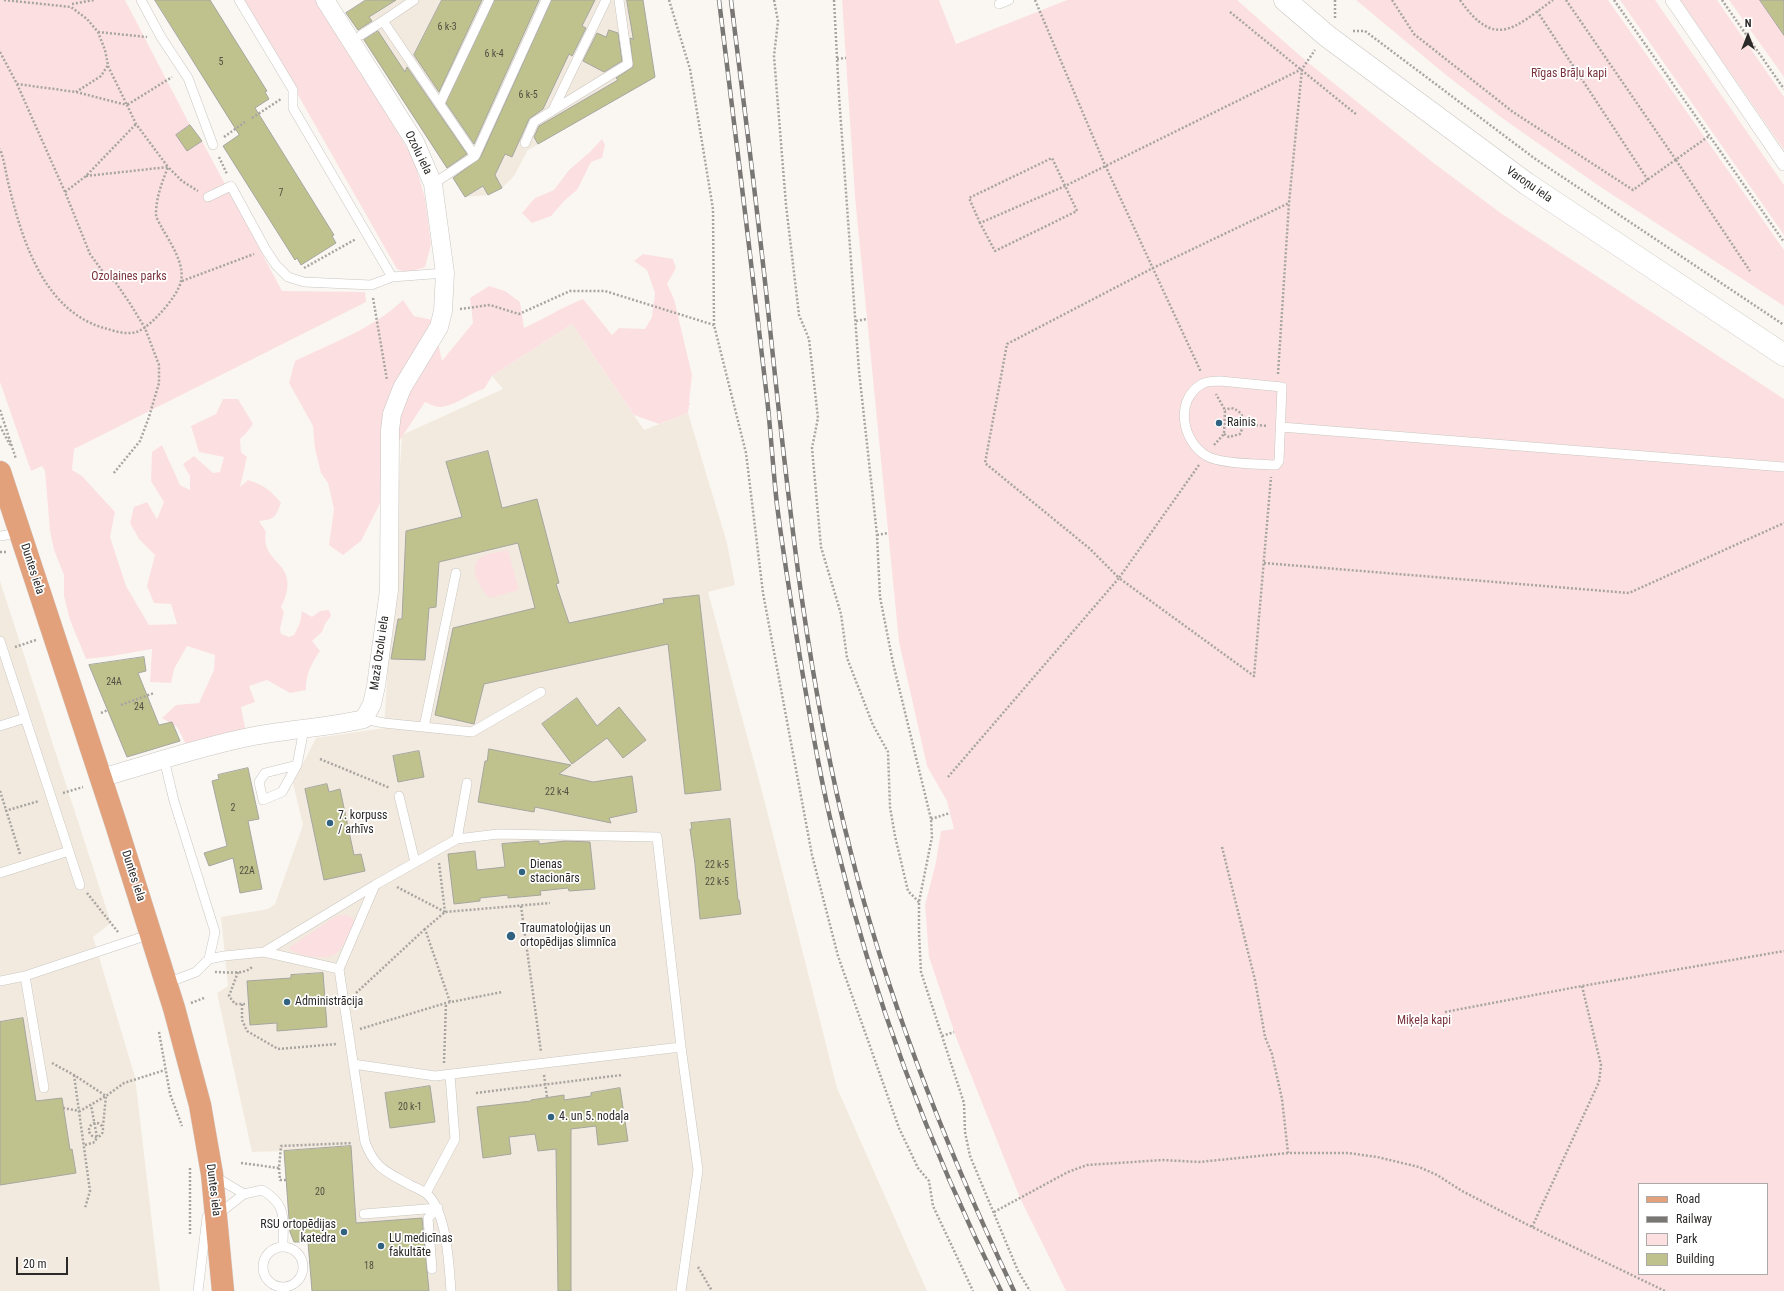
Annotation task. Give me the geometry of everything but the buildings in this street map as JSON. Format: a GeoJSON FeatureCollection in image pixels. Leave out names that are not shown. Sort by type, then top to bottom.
{"type":"FeatureCollection","features":[{"type":"Feature","properties":{"kind":"main road","name":"Duntes iela"},"geometry":{"type":"LineString","coordinates":[[0,472],[10,534],[101,778],[167,983],[200,1106],[212,1174],[223,1291]]}},
{"type":"Feature","properties":{"kind":"street","name":"Ozolu iela"},"geometry":{"type":"LineString","coordinates":[[325,0],[415,142],[433,184],[445,273],[441,319]]}},
{"type":"Feature","properties":{"kind":"street"},"geometry":{"type":"LineString","coordinates":[[1672,0],[1784,164]]}},
{"type":"Feature","properties":{"kind":"street","name":"Varoņu iela"},"geometry":{"type":"LineString","coordinates":[[1290,2],[1329,28],[1527,184],[1784,355]]}},
{"type":"Feature","properties":{"kind":"street","name":"Mazā Ozolu iela"},"geometry":{"type":"LineString","coordinates":[[364,719],[372,704],[376,686],[389,590],[390,430],[392,414],[402,388],[441,319]]}},
{"type":"Feature","properties":{"kind":"street"},"geometry":{"type":"LineString","coordinates":[[101,778],[164,759],[251,736],[344,724],[364,719]]}},
{"type":"Feature","properties":{"kind":"lane"},"geometry":{"type":"LineString","coordinates":[[141,0],[161,37],[188,78],[213,144]]}},
{"type":"Feature","properties":{"kind":"lane"},"geometry":{"type":"LineString","coordinates":[[239,0],[293,90],[294,108],[392,276]]}},
{"type":"Feature","properties":{"kind":"lane"},"geometry":{"type":"LineString","coordinates":[[361,35],[414,0]]}},
{"type":"Feature","properties":{"kind":"lane"},"geometry":{"type":"LineString","coordinates":[[440,103],[489,0]]}},
{"type":"Feature","properties":{"kind":"lane"},"geometry":{"type":"LineString","coordinates":[[433,184],[476,156],[546,0]]}},
{"type":"Feature","properties":{"kind":"lane"},"geometry":{"type":"LineString","coordinates":[[553,110],[606,0]]}},
{"type":"Feature","properties":{"kind":"lane"},"geometry":{"type":"LineString","coordinates":[[525,142],[534,122],[628,64],[619,0]]}},
{"type":"Feature","properties":{"kind":"lane"},"geometry":{"type":"LineString","coordinates":[[1000,4],[1009,0]]}},
{"type":"Feature","properties":{"kind":"lane"},"geometry":{"type":"LineString","coordinates":[[383,21],[476,156]]}},
{"type":"Feature","properties":{"kind":"lane"},"geometry":{"type":"LineString","coordinates":[[208,197],[230,186],[266,250],[276,265],[288,277],[304,282],[371,285],[392,276],[445,273]]}},
{"type":"Feature","properties":{"kind":"lane"},"geometry":{"type":"LineString","coordinates":[[1220,381],[1278,385],[1282,387],[1282,389],[1279,461],[1276,465],[1214,460],[1196,448],[1190,439],[1185,425],[1184,413],[1188,398],[1201,384],[1220,381]]}},
{"type":"Feature","properties":{"kind":"lane"},"geometry":{"type":"LineString","coordinates":[[1281,427],[1784,467]]}},
{"type":"Feature","properties":{"kind":"lane"},"geometry":{"type":"LineString","coordinates":[[424,727],[456,573]]}},
{"type":"Feature","properties":{"kind":"lane"},"geometry":{"type":"LineString","coordinates":[[0,641],[80,885]]}},
{"type":"Feature","properties":{"kind":"lane"},"geometry":{"type":"LineString","coordinates":[[364,719],[384,723],[472,732],[541,692]]}},
{"type":"Feature","properties":{"kind":"lane"},"geometry":{"type":"LineString","coordinates":[[0,726],[25,718]]}},
{"type":"Feature","properties":{"kind":"lane"},"geometry":{"type":"LineString","coordinates":[[297,765],[265,773],[259,782],[262,800],[282,792],[297,765],[304,729]]}},
{"type":"Feature","properties":{"kind":"lane"},"geometry":{"type":"LineString","coordinates":[[164,759],[174,801],[215,932],[209,959],[196,972],[167,983]]}},
{"type":"Feature","properties":{"kind":"lane"},"geometry":{"type":"LineString","coordinates":[[457,838],[467,783]]}},
{"type":"Feature","properties":{"kind":"lane"},"geometry":{"type":"LineString","coordinates":[[400,796],[415,862]]}},
{"type":"Feature","properties":{"kind":"lane"},"geometry":{"type":"LineString","coordinates":[[264,952],[374,885],[457,838],[498,834],[657,836],[681,1047],[698,1170],[681,1291]]}},
{"type":"Feature","properties":{"kind":"lane"},"geometry":{"type":"LineString","coordinates":[[0,873],[69,851]]}},
{"type":"Feature","properties":{"kind":"lane"},"geometry":{"type":"LineString","coordinates":[[374,885],[339,968],[365,1142],[369,1153],[380,1168],[426,1194],[438,1208],[448,1253],[451,1291]]}},
{"type":"Feature","properties":{"kind":"lane"},"geometry":{"type":"LineString","coordinates":[[0,981],[25,976],[152,934]]}},
{"type":"Feature","properties":{"kind":"lane"},"geometry":{"type":"LineString","coordinates":[[209,959],[264,952],[339,968]]}},
{"type":"Feature","properties":{"kind":"lane"},"geometry":{"type":"LineString","coordinates":[[25,976],[44,1088]]}},
{"type":"Feature","properties":{"kind":"lane"},"geometry":{"type":"LineString","coordinates":[[353,1064],[435,1076],[681,1047]]}},
{"type":"Feature","properties":{"kind":"lane"},"geometry":{"type":"LineString","coordinates":[[426,1194],[455,1139],[450,1075]]}},
{"type":"Feature","properties":{"kind":"lane"},"geometry":{"type":"LineString","coordinates":[[198,1291],[212,1174],[244,1194]]}},
{"type":"Feature","properties":{"kind":"lane"},"geometry":{"type":"LineString","coordinates":[[216,1216],[244,1194],[262,1190],[274,1197],[286,1215],[283,1246]]}},
{"type":"Feature","properties":{"kind":"lane"},"geometry":{"type":"LineString","coordinates":[[364,1214],[438,1208]]}},
{"type":"Feature","properties":{"kind":"lane"},"geometry":{"type":"LineString","coordinates":[[432,1269],[428,1218],[438,1208]]}},
{"type":"Feature","properties":{"kind":"lane"},"geometry":{"type":"LineString","coordinates":[[283,1246],[295,1246],[302,1258],[304,1269],[299,1280],[290,1286],[278,1286],[268,1280],[263,1270],[265,1258],[272,1250],[283,1246]]}},
{"type":"Feature","properties":{"kind":"path"},"geometry":{"type":"LineString","coordinates":[[4,0],[72,6],[94,0]]}},
{"type":"Feature","properties":{"kind":"path"},"geometry":{"type":"LineString","coordinates":[[71,0],[72,6],[98,32],[105,50],[108,65],[136,124],[168,167],[182,181],[208,197]]}},
{"type":"Feature","properties":{"kind":"path"},"geometry":{"type":"LineString","coordinates":[[669,0],[690,69],[713,209],[714,325],[746,453],[763,593],[812,855],[838,956],[899,1128],[918,1168],[929,1181],[933,1206],[973,1291]]}},
{"type":"Feature","properties":{"kind":"path"},"geometry":{"type":"LineString","coordinates":[[774,0],[778,21],[774,56],[786,205],[799,315],[809,339],[818,418],[812,448],[821,547],[841,614],[847,658],[873,725],[888,752],[890,807],[895,836],[908,891],[919,902]]}},
{"type":"Feature","properties":{"kind":"path"},"geometry":{"type":"LineString","coordinates":[[834,0],[856,320],[876,534],[880,597],[892,663],[931,819],[932,837],[919,902],[921,972],[964,1103],[965,1132],[970,1156],[1018,1271],[1030,1291]]}},
{"type":"Feature","properties":{"kind":"path"},"geometry":{"type":"LineString","coordinates":[[948,777],[1119,578],[1206,455],[1224,434],[1225,410],[1220,398],[1206,382],[1106,165],[1034,0]]}},
{"type":"Feature","properties":{"kind":"path"},"geometry":{"type":"LineString","coordinates":[[1278,385],[1289,203],[1302,69],[1329,28],[1336,24],[1335,0]]}},
{"type":"Feature","properties":{"kind":"path"},"geometry":{"type":"LineString","coordinates":[[1392,0],[1414,34],[1513,112],[1633,190],[1709,136]]}},
{"type":"Feature","properties":{"kind":"path"},"geometry":{"type":"LineString","coordinates":[[1460,0],[1472,16],[1483,26],[1496,30],[1516,26],[1553,0]]}},
{"type":"Feature","properties":{"kind":"path"},"geometry":{"type":"LineString","coordinates":[[1566,0],[1750,270]]}},
{"type":"Feature","properties":{"kind":"path"},"geometry":{"type":"LineString","coordinates":[[1614,0],[1784,242]]}},
{"type":"Feature","properties":{"kind":"path"},"geometry":{"type":"LineString","coordinates":[[1722,0],[1784,89]]}},
{"type":"Feature","properties":{"kind":"path"},"geometry":{"type":"LineString","coordinates":[[1537,11],[1648,180]]}},
{"type":"Feature","properties":{"kind":"path"},"geometry":{"type":"LineString","coordinates":[[1230,12],[1357,115]]}},
{"type":"Feature","properties":{"kind":"path"},"geometry":{"type":"LineString","coordinates":[[1351,31],[1366,31],[1534,158],[1784,324]]}},
{"type":"Feature","properties":{"kind":"path"},"geometry":{"type":"LineString","coordinates":[[98,32],[141,37],[161,37]]}},
{"type":"Feature","properties":{"kind":"path"},"geometry":{"type":"LineString","coordinates":[[0,52],[17,84],[65,192],[90,254],[106,276],[116,283],[145,328],[159,365],[159,383],[149,418],[140,441],[113,474]]}},
{"type":"Feature","properties":{"kind":"path"},"geometry":{"type":"LineString","coordinates":[[837,59],[846,58]]}},
{"type":"Feature","properties":{"kind":"path"},"geometry":{"type":"LineString","coordinates":[[76,92],[101,76],[108,65]]}},
{"type":"Feature","properties":{"kind":"path"},"geometry":{"type":"LineString","coordinates":[[980,223],[1065,186],[1302,69]]}},
{"type":"Feature","properties":{"kind":"path"},"geometry":{"type":"LineString","coordinates":[[17,84],[76,92],[127,105],[183,70]]}},
{"type":"Feature","properties":{"kind":"path"},"geometry":{"type":"LineString","coordinates":[[252,118],[293,90]]}},
{"type":"Feature","properties":{"kind":"path"},"geometry":{"type":"LineString","coordinates":[[213,144],[245,122]]}},
{"type":"Feature","properties":{"kind":"path"},"geometry":{"type":"LineString","coordinates":[[65,192],[86,176],[136,124]]}},
{"type":"Feature","properties":{"kind":"path"},"geometry":{"type":"LineString","coordinates":[[0,149],[14,207],[30,251],[39,273],[54,296],[74,312],[95,325],[120,332],[134,333],[145,328],[172,300],[182,281],[180,261],[156,216],[160,189],[168,167]]}},
{"type":"Feature","properties":{"kind":"path"},"geometry":{"type":"LineString","coordinates":[[218,154],[227,172],[230,186]]}},
{"type":"Feature","properties":{"kind":"path"},"geometry":{"type":"LineString","coordinates":[[1052,158],[1077,211],[995,251],[980,223],[969,198],[1052,158]]}},
{"type":"Feature","properties":{"kind":"path"},"geometry":{"type":"LineString","coordinates":[[86,176],[168,167]]}},
{"type":"Feature","properties":{"kind":"path"},"geometry":{"type":"LineString","coordinates":[[1272,465],[1254,676],[1119,578],[1088,548],[985,464],[1007,344],[1153,268],[1289,203]]}},
{"type":"Feature","properties":{"kind":"path"},"geometry":{"type":"LineString","coordinates":[[288,277],[366,233]]}},
{"type":"Feature","properties":{"kind":"path"},"geometry":{"type":"LineString","coordinates":[[182,281],[266,250]]}},
{"type":"Feature","properties":{"kind":"path"},"geometry":{"type":"LineString","coordinates":[[371,285],[387,383]]}},
{"type":"Feature","properties":{"kind":"path"},"geometry":{"type":"LineString","coordinates":[[441,319],[490,305],[519,314],[570,291],[604,292],[714,325]]}},
{"type":"Feature","properties":{"kind":"path"},"geometry":{"type":"LineString","coordinates":[[856,320],[867,319]]}},
{"type":"Feature","properties":{"kind":"path"},"geometry":{"type":"LineString","coordinates":[[1224,434],[1229,437],[1240,434],[1244,424],[1241,414],[1238,411],[1231,408],[1225,410]]}},
{"type":"Feature","properties":{"kind":"path"},"geometry":{"type":"LineString","coordinates":[[0,410],[14,453],[0,426]]}},
{"type":"Feature","properties":{"kind":"path"},"geometry":{"type":"LineString","coordinates":[[1244,424],[1254,424]]}},
{"type":"Feature","properties":{"kind":"path"},"geometry":{"type":"LineString","coordinates":[[1264,563],[1630,593],[1784,523]]}},
{"type":"Feature","properties":{"kind":"path"},"geometry":{"type":"LineString","coordinates":[[876,534],[888,533]]}},
{"type":"Feature","properties":{"kind":"path"},"geometry":{"type":"LineString","coordinates":[[3,651],[39,639]]}},
{"type":"Feature","properties":{"kind":"path"},"geometry":{"type":"LineString","coordinates":[[121,705],[154,693]]}},
{"type":"Feature","properties":{"kind":"path"},"geometry":{"type":"LineString","coordinates":[[101,713],[108,710]]}},
{"type":"Feature","properties":{"kind":"path"},"geometry":{"type":"LineString","coordinates":[[320,759],[388,787],[400,796]]}},
{"type":"Feature","properties":{"kind":"path"},"geometry":{"type":"LineString","coordinates":[[0,791],[24,866]]}},
{"type":"Feature","properties":{"kind":"path"},"geometry":{"type":"LineString","coordinates":[[6,811],[25,805]]}},
{"type":"Feature","properties":{"kind":"path"},"geometry":{"type":"LineString","coordinates":[[931,819],[950,813]]}},
{"type":"Feature","properties":{"kind":"path"},"geometry":{"type":"LineString","coordinates":[[1222,847],[1255,980],[1265,1037],[1276,1069],[1282,1099],[1288,1154]]}},
{"type":"Feature","properties":{"kind":"path"},"geometry":{"type":"LineString","coordinates":[[438,850],[445,912]]}},
{"type":"Feature","properties":{"kind":"path"},"geometry":{"type":"LineString","coordinates":[[384,880],[445,912],[550,903]]}},
{"type":"Feature","properties":{"kind":"path"},"geometry":{"type":"LineString","coordinates":[[80,885],[119,933]]}},
{"type":"Feature","properties":{"kind":"path"},"geometry":{"type":"LineString","coordinates":[[522,906],[547,1097]]}},
{"type":"Feature","properties":{"kind":"path"},"geometry":{"type":"LineString","coordinates":[[344,1004],[445,912]]}},
{"type":"Feature","properties":{"kind":"path"},"geometry":{"type":"LineString","coordinates":[[425,929],[450,1002]]}},
{"type":"Feature","properties":{"kind":"path"},"geometry":{"type":"LineString","coordinates":[[1445,1012],[1582,986],[1784,951]]}},
{"type":"Feature","properties":{"kind":"path"},"geometry":{"type":"LineString","coordinates":[[238,972],[229,996],[235,1004],[245,1004]]}},
{"type":"Feature","properties":{"kind":"path"},"geometry":{"type":"LineString","coordinates":[[1532,1227],[1599,1082],[1601,1074],[1601,1066],[1582,986]]}},
{"type":"Feature","properties":{"kind":"path"},"geometry":{"type":"LineString","coordinates":[[348,1033],[446,1003],[502,992]]}},
{"type":"Feature","properties":{"kind":"path"},"geometry":{"type":"LineString","coordinates":[[444,1064],[446,1003]]}},
{"type":"Feature","properties":{"kind":"path"},"geometry":{"type":"LineString","coordinates":[[242,1004],[242,1020],[247,1031],[278,1049],[350,1043]]}},
{"type":"Feature","properties":{"kind":"path"},"geometry":{"type":"LineString","coordinates":[[158,1030],[170,1094],[185,1133]]}},
{"type":"Feature","properties":{"kind":"path"},"geometry":{"type":"LineString","coordinates":[[942,1036],[954,1032]]}},
{"type":"Feature","properties":{"kind":"path"},"geometry":{"type":"LineString","coordinates":[[39,1056],[74,1075],[106,1096]]}},
{"type":"Feature","properties":{"kind":"path"},"geometry":{"type":"LineString","coordinates":[[63,1108],[80,1112],[124,1083],[165,1070]]}},
{"type":"Feature","properties":{"kind":"path"},"geometry":{"type":"LineString","coordinates":[[74,1075],[85,1145],[90,1192],[85,1208]]}},
{"type":"Feature","properties":{"kind":"path"},"geometry":{"type":"LineString","coordinates":[[476,1092],[622,1075]]}},
{"type":"Feature","properties":{"kind":"path"},"geometry":{"type":"LineString","coordinates":[[103,1126],[95,1123],[89,1126],[88,1132],[91,1136],[97,1136],[103,1133],[106,1096]]}},
{"type":"Feature","properties":{"kind":"path"},"geometry":{"type":"LineString","coordinates":[[85,1145],[94,1142],[97,1136],[91,1105]]}},
{"type":"Feature","properties":{"kind":"path"},"geometry":{"type":"LineString","coordinates":[[286,1180],[280,1180],[279,1168],[281,1146],[365,1142]]}},
{"type":"Feature","properties":{"kind":"path"},"geometry":{"type":"LineString","coordinates":[[994,1212],[1068,1172],[1087,1165],[1163,1160],[1199,1162],[1288,1154],[1348,1153],[1377,1157],[1419,1167],[1437,1175],[1462,1192],[1665,1291]]}},
{"type":"Feature","properties":{"kind":"path"},"geometry":{"type":"LineString","coordinates":[[190,1162],[190,1238]]}},
{"type":"Feature","properties":{"kind":"path"},"geometry":{"type":"LineString","coordinates":[[241,1163],[279,1168]]}},
{"type":"Feature","properties":{"kind":"path"},"geometry":{"type":"LineString","coordinates":[[687,1247],[712,1291]]}},
{"type":"Feature","properties":{"kind":"shaded area"},"geometry":{"type":"Polygon","coordinates":[[[365,0],[643,0],[655,78],[528,150],[514,176],[502,188],[488,195],[465,197],[346,13],[365,0]]]}},
{"type":"Feature","properties":{"kind":"shaded area","name":"Traumatoloģijas un ortopēdijas slimnīca"},"geometry":{"type":"Polygon","coordinates":[[[572,324],[644,430],[688,413],[727,543],[735,585],[708,592],[763,795],[837,1088],[927,1291],[312,1291],[306,1216],[310,1211],[288,1212],[284,1151],[252,1152],[217,993],[228,986],[221,917],[268,909],[275,904],[303,825],[293,783],[316,738],[384,728],[402,435],[503,389],[492,376],[572,324]]]}},
{"type":"Feature","properties":{"kind":"shaded area"},"geometry":{"type":"Polygon","coordinates":[[[0,581],[111,923],[93,937],[135,1077],[160,1291],[0,1291],[0,581]]]}},
{"type":"Feature","properties":{"kind":"green space","name":"Ozolaines parks"},"geometry":{"type":"Polygon","coordinates":[[[0,0],[125,0],[190,125],[202,141],[282,291],[365,292],[366,302],[74,449],[72,470],[82,476],[115,512],[110,537],[126,586],[149,625],[177,624],[171,604],[154,603],[147,586],[155,555],[139,539],[130,523],[134,507],[147,502],[157,519],[164,502],[151,481],[152,452],[162,445],[180,485],[190,490],[190,476],[183,464],[194,456],[213,473],[220,472],[224,457],[199,452],[191,426],[216,414],[223,399],[238,399],[253,424],[240,439],[241,452],[247,457],[240,487],[248,480],[266,488],[281,503],[274,517],[259,521],[266,532],[265,540],[267,548],[282,568],[287,579],[287,590],[281,607],[284,612],[280,629],[281,634],[289,637],[294,635],[300,623],[302,611],[312,617],[320,611],[329,610],[331,616],[325,624],[322,632],[312,641],[320,651],[308,674],[306,690],[290,693],[267,680],[249,686],[255,702],[241,707],[246,732],[187,746],[177,727],[162,718],[176,705],[199,703],[214,670],[215,655],[187,646],[174,669],[171,683],[150,682],[152,649],[86,659],[70,620],[64,596],[64,575],[54,550],[50,531],[45,471],[42,466],[31,471],[0,382],[0,0]]]}},
{"type":"Feature","properties":{"kind":"green space"},"geometry":{"type":"Polygon","coordinates":[[[244,0],[319,0],[414,160],[425,198],[431,245],[425,267],[408,273],[397,269],[244,0]]]}},
{"type":"Feature","properties":{"kind":"green space","name":"Miķeļa kapi"},"geometry":{"type":"Polygon","coordinates":[[[842,0],[939,0],[956,44],[1067,0],[1237,0],[1306,61],[1431,161],[1502,214],[1784,399],[1784,1291],[1066,1291],[1020,1198],[957,1040],[929,957],[925,905],[936,862],[941,831],[954,829],[947,801],[927,766],[899,642],[855,197],[842,0]]]}},
{"type":"Feature","properties":{"kind":"green space","name":"Rīgas Brāļu kapi"},"geometry":{"type":"Polygon","coordinates":[[[1356,0],[1608,0],[1784,250],[1784,306],[1599,186],[1502,118],[1446,75],[1356,0]]]}},
{"type":"Feature","properties":{"kind":"green space"},"geometry":{"type":"Polygon","coordinates":[[[1620,0],[1655,0],[1784,185],[1784,235],[1620,0]]]}},
{"type":"Feature","properties":{"kind":"green space"},"geometry":{"type":"Polygon","coordinates":[[[1680,0],[1717,0],[1784,97],[1784,150],[1680,0]]]}},
{"type":"Feature","properties":{"kind":"green space"},"geometry":{"type":"Polygon","coordinates":[[[1729,0],[1784,0],[1784,77],[1729,0]]]}},
{"type":"Feature","properties":{"kind":"green space"},"geometry":{"type":"Polygon","coordinates":[[[602,139],[605,145],[602,158],[591,162],[577,190],[565,200],[551,216],[532,223],[522,213],[535,198],[554,190],[569,170],[590,152],[602,139]]]}},
{"type":"Feature","properties":{"kind":"green space"},"geometry":{"type":"Polygon","coordinates":[[[643,254],[673,259],[676,268],[667,284],[674,299],[692,375],[689,403],[691,404],[689,405],[688,413],[659,424],[634,415],[572,324],[492,376],[484,389],[451,405],[440,407],[425,402],[394,449],[394,476],[361,541],[343,555],[329,545],[334,509],[328,483],[321,473],[315,449],[313,426],[289,383],[295,361],[351,335],[378,320],[403,300],[414,316],[433,320],[442,361],[473,323],[470,298],[489,286],[505,291],[520,302],[524,328],[583,299],[612,335],[619,328],[645,329],[652,317],[655,293],[647,270],[634,261],[643,254]]]}},
{"type":"Feature","properties":{"kind":"green space"},"geometry":{"type":"Polygon","coordinates":[[[508,550],[519,590],[490,598],[477,580],[475,574],[476,564],[479,559],[485,555],[508,550]]]}},
{"type":"Feature","properties":{"kind":"green space"},"geometry":{"type":"Polygon","coordinates":[[[347,915],[355,920],[355,923],[342,947],[335,954],[315,957],[289,950],[290,947],[336,916],[347,915]]]}},
{"type":"Feature","properties":{"kind":"railway"},"geometry":{"type":"LineString","coordinates":[[719,0],[761,348],[780,526],[802,670],[827,803],[852,904],[868,961],[887,1018],[928,1129],[975,1238],[1001,1291]]}},
{"type":"Feature","properties":{"kind":"railway"},"geometry":{"type":"LineString","coordinates":[[731,0],[756,199],[791,520],[810,654],[835,787],[866,910],[902,1021],[943,1131],[989,1238],[1014,1291]]}},
{"type":"Feature","properties":{"kind":"place","name":"Rainis"},"geometry":{"type":"Point","coordinates":[1219,423]}},
{"type":"Feature","properties":{"kind":"place","name":"7. korpuss / arhīvs"},"geometry":{"type":"Point","coordinates":[330,823]}},
{"type":"Feature","properties":{"kind":"place","name":"Dienas stacionārs"},"geometry":{"type":"Point","coordinates":[522,872]}},
{"type":"Feature","properties":{"kind":"place","name":"Traumatoloģijas un ortopēdijas slimnīca"},"geometry":{"type":"Point","coordinates":[511,936]}},
{"type":"Feature","properties":{"kind":"place","name":"Administrācija"},"geometry":{"type":"Point","coordinates":[287,1002]}},
{"type":"Feature","properties":{"kind":"place","name":"4. un 5. nodaļa"},"geometry":{"type":"Point","coordinates":[551,1117]}},
{"type":"Feature","properties":{"kind":"place","name":"RSU ortopēdijas katedra"},"geometry":{"type":"Point","coordinates":[344,1232]}},
{"type":"Feature","properties":{"kind":"place","name":"LU medicīnas fakultāte"},"geometry":{"type":"Point","coordinates":[381,1246]}}]}
